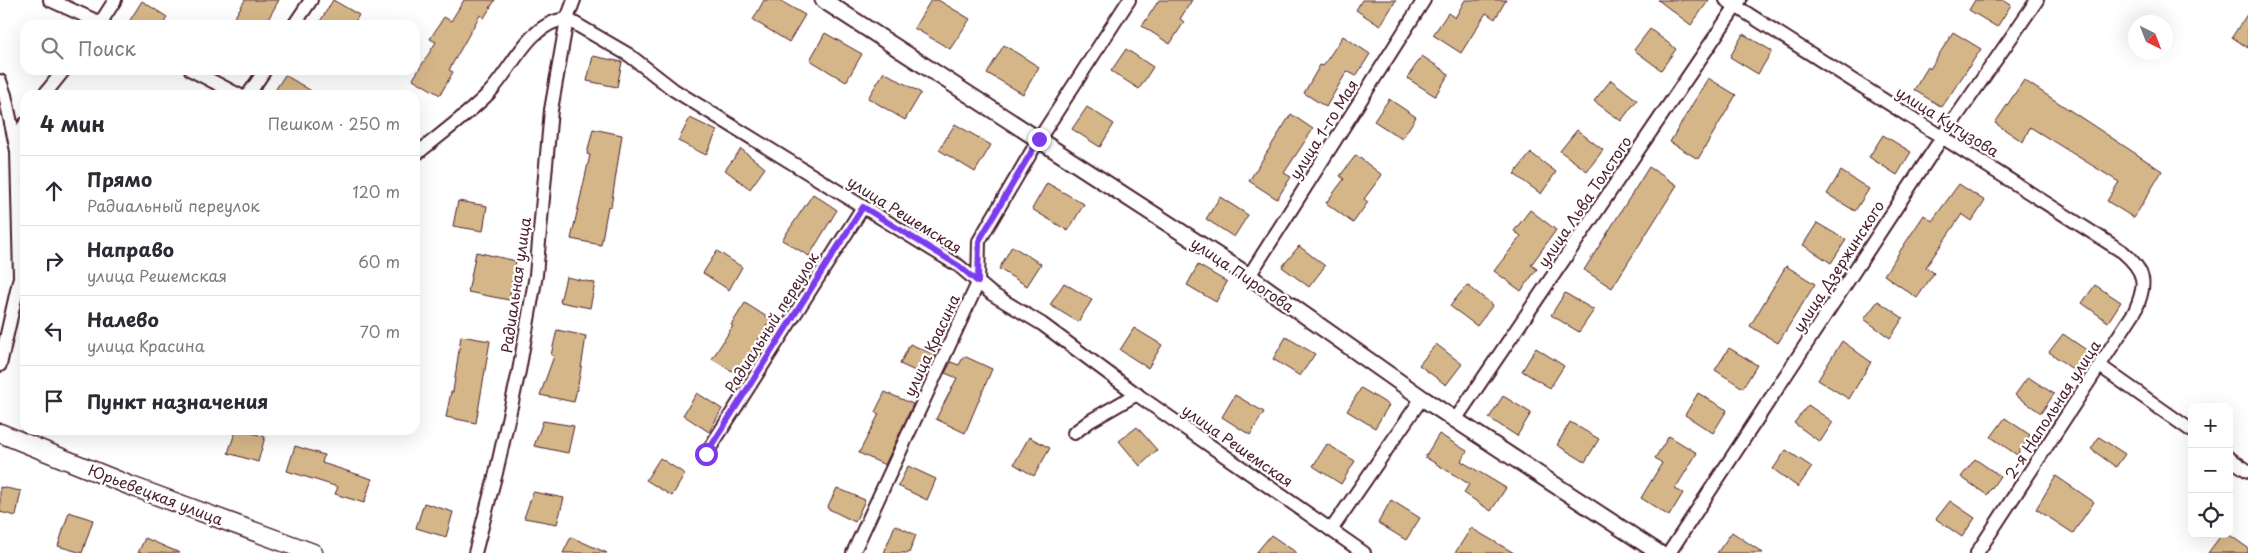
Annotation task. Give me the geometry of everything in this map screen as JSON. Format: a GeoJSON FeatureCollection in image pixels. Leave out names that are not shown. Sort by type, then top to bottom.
{"type":"FeatureCollection","features":[{"type":"Feature","properties":{"kind":"main road","name":"Юрьевецкая улица"},"geometry":{"type":"LineString","coordinates":[[0,434],[131,486],[313,553]]}},
{"type":"Feature","properties":{"kind":"street"},"geometry":{"type":"LineString","coordinates":[[50,0],[93,20]]}},
{"type":"Feature","properties":{"kind":"street"},"geometry":{"type":"LineString","coordinates":[[104,20],[115,0]]}},
{"type":"Feature","properties":{"kind":"street"},"geometry":{"type":"LineString","coordinates":[[297,20],[311,0]]}},
{"type":"Feature","properties":{"kind":"street","name":"Радиальная улица"},"geometry":{"type":"LineString","coordinates":[[475,553],[496,473],[517,380],[536,275],[552,110],[568,19],[574,0]]}},
{"type":"Feature","properties":{"kind":"street","name":"улица Пирогова"},"geometry":{"type":"LineString","coordinates":[[824,0],[1249,276],[1422,398],[1658,553]]}},
{"type":"Feature","properties":{"kind":"street","name":"улица Красина"},"geometry":{"type":"LineString","coordinates":[[853,553],[978,282],[979,241],[1039,139],[1129,0]]}},
{"type":"Feature","properties":{"kind":"street","name":"улица 1-го Мая"},"geometry":{"type":"LineString","coordinates":[[1249,276],[1424,0]]}},
{"type":"Feature","properties":{"kind":"street","name":"улица Дзержинского"},"geometry":{"type":"LineString","coordinates":[[1669,553],[1943,136],[2037,0]]}},
{"type":"Feature","properties":{"kind":"street","name":"улица Кутузова"},"geometry":{"type":"LineString","coordinates":[[1734,2],[2123,252],[2136,264],[2143,278]]}},
{"type":"Feature","properties":{"kind":"street","name":"улица Льва Толстого"},"geometry":{"type":"LineString","coordinates":[[1455,420],[1734,2]]}},
{"type":"Feature","properties":{"kind":"street"},"geometry":{"type":"LineString","coordinates":[[420,151],[489,93],[504,76],[528,42],[546,25],[555,20],[568,19]]}},
{"type":"Feature","properties":{"kind":"street","name":"улица Решемская"},"geometry":{"type":"LineString","coordinates":[[568,19],[629,55],[674,90],[959,266],[992,294],[1042,324],[1137,394],[1364,553]]}},
{"type":"Feature","properties":{"kind":"street"},"geometry":{"type":"LineString","coordinates":[[48,90],[60,75]]}},
{"type":"Feature","properties":{"kind":"street"},"geometry":{"type":"LineString","coordinates":[[201,75],[229,90]]}},
{"type":"Feature","properties":{"kind":"street"},"geometry":{"type":"LineString","coordinates":[[251,90],[262,75]]}},
{"type":"Feature","properties":{"kind":"street"},"geometry":{"type":"LineString","coordinates":[[0,81],[6,95],[15,141],[20,221]]}},
{"type":"Feature","properties":{"kind":"street"},"geometry":{"type":"LineString","coordinates":[[15,141],[20,132]]}},
{"type":"Feature","properties":{"kind":"street","name":"Радиальный переулок"},"geometry":{"type":"LineString","coordinates":[[706,454],[863,207]]}},
{"type":"Feature","properties":{"kind":"street"},"geometry":{"type":"LineString","coordinates":[[0,365],[20,277]]}},
{"type":"Feature","properties":{"kind":"street","name":"2-я Напольная улица"},"geometry":{"type":"LineString","coordinates":[[1978,553],[2135,311],[2143,294],[2143,278]]}},
{"type":"Feature","properties":{"kind":"street"},"geometry":{"type":"LineString","coordinates":[[2100,366],[2188,428]]}},
{"type":"Feature","properties":{"kind":"street"},"geometry":{"type":"LineString","coordinates":[[1074,433],[1090,421],[1137,394]]}},
{"type":"Feature","properties":{"kind":"street"},"geometry":{"type":"LineString","coordinates":[[1330,530],[1422,398]]}},
{"type":"Feature","properties":{"kind":"street"},"geometry":{"type":"LineString","coordinates":[[2233,461],[2248,471]]}},
{"type":"Feature","properties":{"kind":"building"},"geometry":{"type":"Polygon","coordinates":[[[245,0],[279,0],[268,20],[233,20],[245,0]]]}},
{"type":"Feature","properties":{"kind":"building"},"geometry":{"type":"Polygon","coordinates":[[[333,0],[359,15],[356,20],[321,20],[333,0]]]}},
{"type":"Feature","properties":{"kind":"building"},"geometry":{"type":"Polygon","coordinates":[[[464,0],[495,0],[484,18],[480,15],[449,70],[453,72],[440,95],[413,79],[415,75],[420,75],[420,68],[436,42],[430,39],[444,17],[451,21],[464,0]]]}},
{"type":"Feature","properties":{"kind":"building"},"geometry":{"type":"Polygon","coordinates":[[[764,0],[779,0],[805,15],[789,42],[753,20],[764,0]]]}},
{"type":"Feature","properties":{"kind":"building"},"geometry":{"type":"Polygon","coordinates":[[[931,0],[938,0],[970,19],[950,49],[914,28],[931,0]]]}},
{"type":"Feature","properties":{"kind":"building"},"geometry":{"type":"Polygon","coordinates":[[[1159,0],[1192,0],[1180,19],[1184,22],[1170,44],[1142,26],[1159,0]]]}},
{"type":"Feature","properties":{"kind":"building"},"geometry":{"type":"Polygon","coordinates":[[[1362,0],[1396,0],[1380,26],[1356,10],[1362,0]]]}},
{"type":"Feature","properties":{"kind":"building"},"geometry":{"type":"Polygon","coordinates":[[[1465,0],[1506,0],[1495,19],[1486,13],[1461,53],[1433,35],[1448,13],[1455,18],[1465,0]]]}},
{"type":"Feature","properties":{"kind":"building"},"geometry":{"type":"Polygon","coordinates":[[[1658,0],[1709,0],[1691,25],[1658,0]]]}},
{"type":"Feature","properties":{"kind":"building"},"geometry":{"type":"Polygon","coordinates":[[[1975,0],[2003,0],[2011,5],[1997,27],[1969,10],[1975,0]]]}},
{"type":"Feature","properties":{"kind":"building"},"geometry":{"type":"Polygon","coordinates":[[[142,1],[167,17],[166,20],[130,20],[142,1]]]}},
{"type":"Feature","properties":{"kind":"building"},"geometry":{"type":"Polygon","coordinates":[[[2248,13],[2248,48],[2232,37],[2248,13]]]}},
{"type":"Feature","properties":{"kind":"building"},"geometry":{"type":"Polygon","coordinates":[[[1650,29],[1676,49],[1661,70],[1634,50],[1650,29]]]}},
{"type":"Feature","properties":{"kind":"building"},"geometry":{"type":"Polygon","coordinates":[[[1953,32],[1981,49],[1942,107],[1914,90],[1928,67],[1930,69],[1953,32]]]}},
{"type":"Feature","properties":{"kind":"building"},"geometry":{"type":"Polygon","coordinates":[[[825,33],[862,54],[846,82],[810,60],[825,33]]]}},
{"type":"Feature","properties":{"kind":"building"},"geometry":{"type":"Polygon","coordinates":[[[1743,34],[1772,51],[1758,74],[1730,57],[1743,34]]]}},
{"type":"Feature","properties":{"kind":"building"},"geometry":{"type":"Polygon","coordinates":[[[1343,36],[1370,54],[1356,76],[1347,71],[1326,107],[1304,93],[1320,65],[1323,66],[1343,36]]]}},
{"type":"Feature","properties":{"kind":"building"},"geometry":{"type":"Polygon","coordinates":[[[1004,45],[1039,67],[1023,94],[987,73],[1004,45]]]}},
{"type":"Feature","properties":{"kind":"building"},"geometry":{"type":"Polygon","coordinates":[[[1126,49],[1153,67],[1139,89],[1111,71],[1126,49]]]}},
{"type":"Feature","properties":{"kind":"building"},"geometry":{"type":"Polygon","coordinates":[[[593,56],[622,62],[617,87],[587,81],[593,56]]]}},
{"type":"Feature","properties":{"kind":"building"},"geometry":{"type":"Polygon","coordinates":[[[1422,56],[1449,74],[1435,96],[1407,78],[1422,56]]]}},
{"type":"Feature","properties":{"kind":"building"},"geometry":{"type":"Polygon","coordinates":[[[884,72],[921,93],[905,120],[868,98],[884,72]]]}},
{"type":"Feature","properties":{"kind":"building"},"geometry":{"type":"Polygon","coordinates":[[[285,75],[310,90],[275,90],[285,75]]]}},
{"type":"Feature","properties":{"kind":"building"},"geometry":{"type":"Polygon","coordinates":[[[1708,78],[1736,95],[1698,159],[1670,142],[1708,78]]]}},
{"type":"Feature","properties":{"kind":"building"},"geometry":{"type":"Polygon","coordinates":[[[1611,80],[1637,100],[1621,121],[1594,101],[1611,80]]]}},
{"type":"Feature","properties":{"kind":"building"},"geometry":{"type":"Polygon","coordinates":[[[2024,80],[2162,171],[2134,218],[2107,201],[2119,182],[2030,127],[2023,142],[1995,123],[2024,80]]]}},
{"type":"Feature","properties":{"kind":"building"},"geometry":{"type":"Polygon","coordinates":[[[1389,99],[1416,117],[1402,139],[1374,121],[1389,99]]]}},
{"type":"Feature","properties":{"kind":"building"},"geometry":{"type":"Polygon","coordinates":[[[1087,107],[1114,124],[1100,147],[1072,129],[1087,107]]]}},
{"type":"Feature","properties":{"kind":"building"},"geometry":{"type":"Polygon","coordinates":[[[1291,114],[1313,129],[1284,173],[1291,177],[1277,199],[1249,181],[1291,114]]]}},
{"type":"Feature","properties":{"kind":"building"},"geometry":{"type":"Polygon","coordinates":[[[690,118],[717,131],[706,155],[678,141],[690,118]]]}},
{"type":"Feature","properties":{"kind":"building"},"geometry":{"type":"Polygon","coordinates":[[[955,124],[991,145],[975,172],[939,150],[955,124]]]}},
{"type":"Feature","properties":{"kind":"building"},"geometry":{"type":"Polygon","coordinates":[[[593,129],[622,135],[611,207],[608,206],[601,245],[571,239],[590,155],[587,154],[593,129]]]}},
{"type":"Feature","properties":{"kind":"building"},"geometry":{"type":"Polygon","coordinates":[[[1577,130],[1603,150],[1587,171],[1560,151],[1577,130]]]}},
{"type":"Feature","properties":{"kind":"building"},"geometry":{"type":"Polygon","coordinates":[[[1883,135],[1911,152],[1897,175],[1869,157],[1883,135]]]}},
{"type":"Feature","properties":{"kind":"building"},"geometry":{"type":"Polygon","coordinates":[[[741,149],[765,168],[750,189],[725,170],[741,149]]]}},
{"type":"Feature","properties":{"kind":"building"},"geometry":{"type":"Polygon","coordinates":[[[1531,153],[1556,172],[1541,194],[1514,174],[1531,153]]]}},
{"type":"Feature","properties":{"kind":"building"},"geometry":{"type":"Polygon","coordinates":[[[1356,155],[1382,175],[1364,199],[1368,202],[1353,223],[1326,203],[1344,179],[1340,176],[1356,155]]]}},
{"type":"Feature","properties":{"kind":"building"},"geometry":{"type":"Polygon","coordinates":[[[1649,167],[1677,185],[1612,288],[1584,270],[1649,167]]]}},
{"type":"Feature","properties":{"kind":"building"},"geometry":{"type":"Polygon","coordinates":[[[1841,171],[1869,189],[1855,211],[1827,194],[1841,171]]]}},
{"type":"Feature","properties":{"kind":"building"},"geometry":{"type":"Polygon","coordinates":[[[1047,183],[1084,204],[1068,231],[1032,209],[1047,183]]]}},
{"type":"Feature","properties":{"kind":"building"},"geometry":{"type":"Polygon","coordinates":[[[1959,184],[1985,201],[1972,221],[1962,214],[1926,267],[1934,273],[1917,298],[1884,275],[1924,215],[1932,221],[1959,184]]]}},
{"type":"Feature","properties":{"kind":"building"},"geometry":{"type":"Polygon","coordinates":[[[813,194],[837,210],[809,256],[782,240],[813,194]]]}},
{"type":"Feature","properties":{"kind":"building"},"geometry":{"type":"Polygon","coordinates":[[[1220,197],[1248,215],[1234,237],[1206,219],[1220,197]]]}},
{"type":"Feature","properties":{"kind":"building"},"geometry":{"type":"Polygon","coordinates":[[[458,201],[487,206],[483,231],[453,226],[458,201]]]}},
{"type":"Feature","properties":{"kind":"building"},"geometry":{"type":"Polygon","coordinates":[[[1530,210],[1556,230],[1531,265],[1537,269],[1521,291],[1494,271],[1521,236],[1514,231],[1530,210]]]}},
{"type":"Feature","properties":{"kind":"building"},"geometry":{"type":"Polygon","coordinates":[[[1817,223],[1846,240],[1831,263],[1803,245],[1817,223]]]}},
{"type":"Feature","properties":{"kind":"building"},"geometry":{"type":"Polygon","coordinates":[[[1012,246],[1041,264],[1027,286],[999,269],[1012,246]]]}},
{"type":"Feature","properties":{"kind":"building"},"geometry":{"type":"Polygon","coordinates":[[[1299,246],[1325,266],[1309,287],[1282,267],[1299,246]]]}},
{"type":"Feature","properties":{"kind":"building"},"geometry":{"type":"Polygon","coordinates":[[[717,251],[742,267],[729,290],[703,273],[717,251]]]}},
{"type":"Feature","properties":{"kind":"building"},"geometry":{"type":"Polygon","coordinates":[[[476,252],[516,261],[509,300],[468,292],[476,252]]]}},
{"type":"Feature","properties":{"kind":"building"},"geometry":{"type":"Polygon","coordinates":[[[1198,265],[1227,282],[1216,302],[1187,285],[1198,265]]]}},
{"type":"Feature","properties":{"kind":"building"},"geometry":{"type":"Polygon","coordinates":[[[1786,266],[1815,284],[1778,343],[1750,326],[1786,266]]]}},
{"type":"Feature","properties":{"kind":"building"},"geometry":{"type":"Polygon","coordinates":[[[566,277],[595,283],[590,308],[560,302],[566,277]]]}},
{"type":"Feature","properties":{"kind":"building"},"geometry":{"type":"Polygon","coordinates":[[[1064,283],[1092,300],[1078,322],[1050,305],[1064,283]]]}},
{"type":"Feature","properties":{"kind":"building"},"geometry":{"type":"Polygon","coordinates":[[[1467,285],[1493,305],[1477,326],[1450,306],[1467,285]]]}},
{"type":"Feature","properties":{"kind":"building"},"geometry":{"type":"Polygon","coordinates":[[[2095,285],[2121,302],[2108,322],[2082,303],[2095,285]]]}},
{"type":"Feature","properties":{"kind":"building"},"geometry":{"type":"Polygon","coordinates":[[[1565,293],[1594,310],[1579,332],[1551,315],[1565,293]]]}},
{"type":"Feature","properties":{"kind":"building"},"geometry":{"type":"Polygon","coordinates":[[[1878,301],[1903,318],[1890,338],[1864,319],[1878,301]]]}},
{"type":"Feature","properties":{"kind":"building"},"geometry":{"type":"Polygon","coordinates":[[[745,303],[770,319],[739,375],[712,359],[745,303]]]}},
{"type":"Feature","properties":{"kind":"building"},"geometry":{"type":"Polygon","coordinates":[[[1134,328],[1162,345],[1148,368],[1120,350],[1134,328]]]}},
{"type":"Feature","properties":{"kind":"building"},"geometry":{"type":"Polygon","coordinates":[[[557,330],[586,336],[574,402],[540,395],[554,356],[551,355],[557,330]]]}},
{"type":"Feature","properties":{"kind":"building"},"geometry":{"type":"Polygon","coordinates":[[[2063,334],[2088,351],[2075,371],[2049,352],[2063,334]]]}},
{"type":"Feature","properties":{"kind":"building"},"geometry":{"type":"Polygon","coordinates":[[[461,336],[490,341],[476,423],[446,417],[451,392],[453,392],[461,336]]]}},
{"type":"Feature","properties":{"kind":"building"},"geometry":{"type":"Polygon","coordinates":[[[1286,337],[1315,354],[1300,376],[1273,359],[1286,337]]]}},
{"type":"Feature","properties":{"kind":"building"},"geometry":{"type":"Polygon","coordinates":[[[1842,341],[1871,362],[1849,399],[1818,380],[1842,341]]]}},
{"type":"Feature","properties":{"kind":"building"},"geometry":{"type":"Polygon","coordinates":[[[910,344],[936,355],[926,376],[900,364],[910,344]]]}},
{"type":"Feature","properties":{"kind":"building"},"geometry":{"type":"Polygon","coordinates":[[[1436,344],[1462,364],[1446,385],[1419,365],[1436,344]]]}},
{"type":"Feature","properties":{"kind":"building"},"geometry":{"type":"Polygon","coordinates":[[[1536,348],[1564,366],[1550,388],[1522,371],[1536,348]]]}},
{"type":"Feature","properties":{"kind":"building"},"geometry":{"type":"Polygon","coordinates":[[[1729,348],[1757,365],[1743,388],[1715,370],[1729,348]]]}},
{"type":"Feature","properties":{"kind":"building"},"geometry":{"type":"Polygon","coordinates":[[[964,356],[992,369],[965,433],[936,419],[957,378],[945,373],[951,362],[959,365],[964,356]]]}},
{"type":"Feature","properties":{"kind":"building"},"geometry":{"type":"Polygon","coordinates":[[[2028,377],[2054,394],[2041,413],[2015,395],[2028,377]]]}},
{"type":"Feature","properties":{"kind":"building"},"geometry":{"type":"Polygon","coordinates":[[[1361,388],[1389,405],[1375,428],[1347,411],[1361,388]]]}},
{"type":"Feature","properties":{"kind":"building"},"geometry":{"type":"Polygon","coordinates":[[[885,392],[913,404],[885,465],[859,453],[879,414],[875,412],[885,392]]]}},
{"type":"Feature","properties":{"kind":"building"},"geometry":{"type":"Polygon","coordinates":[[[697,393],[722,409],[709,432],[683,415],[697,393]]]}},
{"type":"Feature","properties":{"kind":"building"},"geometry":{"type":"Polygon","coordinates":[[[1698,393],[1727,410],[1713,433],[1685,415],[1698,393]]]}},
{"type":"Feature","properties":{"kind":"building"},"geometry":{"type":"Polygon","coordinates":[[[1235,395],[1264,412],[1250,435],[1222,417],[1235,395]]]}},
{"type":"Feature","properties":{"kind":"building"},"geometry":{"type":"Polygon","coordinates":[[[1503,396],[1531,413],[1517,436],[1489,418],[1503,396]]]}},
{"type":"Feature","properties":{"kind":"building"},"geometry":{"type":"Polygon","coordinates":[[[1808,405],[1833,422],[1820,442],[1794,423],[1808,405]]]}},
{"type":"Feature","properties":{"kind":"building"},"geometry":{"type":"Polygon","coordinates":[[[2005,418],[2030,435],[2017,455],[1991,437],[2005,418]]]}},
{"type":"Feature","properties":{"kind":"building"},"geometry":{"type":"Polygon","coordinates":[[[543,421],[574,426],[568,453],[534,446],[543,421]]]}},
{"type":"Feature","properties":{"kind":"building"},"geometry":{"type":"Polygon","coordinates":[[[1570,422],[1599,439],[1585,462],[1557,445],[1570,422]]]}},
{"type":"Feature","properties":{"kind":"building"},"geometry":{"type":"Polygon","coordinates":[[[1137,427],[1157,450],[1140,466],[1119,441],[1137,427]]]}},
{"type":"Feature","properties":{"kind":"building"},"geometry":{"type":"Polygon","coordinates":[[[1439,434],[1467,451],[1461,461],[1506,488],[1491,511],[1464,493],[1469,484],[1425,457],[1439,434]]]}},
{"type":"Feature","properties":{"kind":"building"},"geometry":{"type":"Polygon","coordinates":[[[234,435],[259,435],[265,437],[258,462],[228,453],[234,435]]]}},
{"type":"Feature","properties":{"kind":"building"},"geometry":{"type":"Polygon","coordinates":[[[1669,436],[1697,453],[1675,489],[1683,493],[1669,516],[1641,498],[1662,463],[1655,458],[1669,436]]]}},
{"type":"Feature","properties":{"kind":"building"},"geometry":{"type":"Polygon","coordinates":[[[1029,437],[1050,448],[1034,476],[1014,464],[1029,437]]]}},
{"type":"Feature","properties":{"kind":"building"},"geometry":{"type":"Polygon","coordinates":[[[2099,437],[2125,454],[2116,467],[2091,449],[2099,437]]]}},
{"type":"Feature","properties":{"kind":"building"},"geometry":{"type":"Polygon","coordinates":[[[1327,444],[1355,461],[1341,484],[1313,466],[1327,444]]]}},
{"type":"Feature","properties":{"kind":"building"},"geometry":{"type":"Polygon","coordinates":[[[295,446],[324,455],[322,463],[372,479],[364,503],[335,494],[338,487],[287,471],[295,446]]]}},
{"type":"Feature","properties":{"kind":"building"},"geometry":{"type":"Polygon","coordinates":[[[1786,450],[1812,467],[1798,487],[1773,469],[1786,450]]]}},
{"type":"Feature","properties":{"kind":"building"},"geometry":{"type":"Polygon","coordinates":[[[660,458],[685,474],[672,496],[646,480],[660,458]]]}},
{"type":"Feature","properties":{"kind":"building"},"geometry":{"type":"Polygon","coordinates":[[[1975,459],[2000,476],[1987,495],[1961,477],[1975,459]]]}},
{"type":"Feature","properties":{"kind":"building"},"geometry":{"type":"Polygon","coordinates":[[[908,466],[936,479],[927,500],[898,486],[908,466]]]}},
{"type":"Feature","properties":{"kind":"building"},"geometry":{"type":"Polygon","coordinates":[[[2056,476],[2094,502],[2073,533],[2036,509],[2056,476]]]}},
{"type":"Feature","properties":{"kind":"building"},"geometry":{"type":"Polygon","coordinates":[[[0,487],[21,491],[16,516],[0,512],[0,487]]]}},
{"type":"Feature","properties":{"kind":"building"},"geometry":{"type":"Polygon","coordinates":[[[837,488],[865,500],[855,522],[827,508],[837,488]]]}},
{"type":"Feature","properties":{"kind":"building"},"geometry":{"type":"Polygon","coordinates":[[[533,492],[564,498],[557,524],[524,518],[533,492]]]}},
{"type":"Feature","properties":{"kind":"building"},"geometry":{"type":"Polygon","coordinates":[[[1391,500],[1420,518],[1406,540],[1378,523],[1391,500]]]}},
{"type":"Feature","properties":{"kind":"building"},"geometry":{"type":"Polygon","coordinates":[[[1950,501],[1975,518],[1962,537],[1936,519],[1950,501]]]}},
{"type":"Feature","properties":{"kind":"building"},"geometry":{"type":"Polygon","coordinates":[[[424,503],[453,512],[446,537],[416,528],[424,503]]]}},
{"type":"Feature","properties":{"kind":"building"},"geometry":{"type":"Polygon","coordinates":[[[69,512],[93,520],[82,553],[58,546],[69,512]]]}},
{"type":"Feature","properties":{"kind":"building"},"geometry":{"type":"Polygon","coordinates":[[[895,525],[916,535],[909,553],[884,553],[895,525]]]}},
{"type":"Feature","properties":{"kind":"building"},"geometry":{"type":"Polygon","coordinates":[[[1471,528],[1514,553],[1455,553],[1471,528]]]}},
{"type":"Feature","properties":{"kind":"building"},"geometry":{"type":"Polygon","coordinates":[[[1732,532],[1763,553],[1717,553],[1732,532]]]}},
{"type":"Feature","properties":{"kind":"building"},"geometry":{"type":"Polygon","coordinates":[[[1271,535],[1297,553],[1256,553],[1271,535]]]}},
{"type":"Feature","properties":{"kind":"building"},"geometry":{"type":"Polygon","coordinates":[[[571,537],[607,553],[563,553],[571,537]]]}},
{"type":"Feature","properties":{"kind":"building"},"geometry":{"type":"Polygon","coordinates":[[[145,538],[180,553],[138,553],[145,538]]]}},
{"type":"Feature","properties":{"kind":"building"},"geometry":{"type":"Polygon","coordinates":[[[2219,538],[2233,538],[2248,548],[2248,553],[2208,553],[2219,538]]]}},
{"type":"Feature","properties":{"kind":"route"},"geometry":{"type":"LineString","coordinates":[[706,454],[863,207],[959,266],[978,282],[979,241],[1039,139]]}}]}
